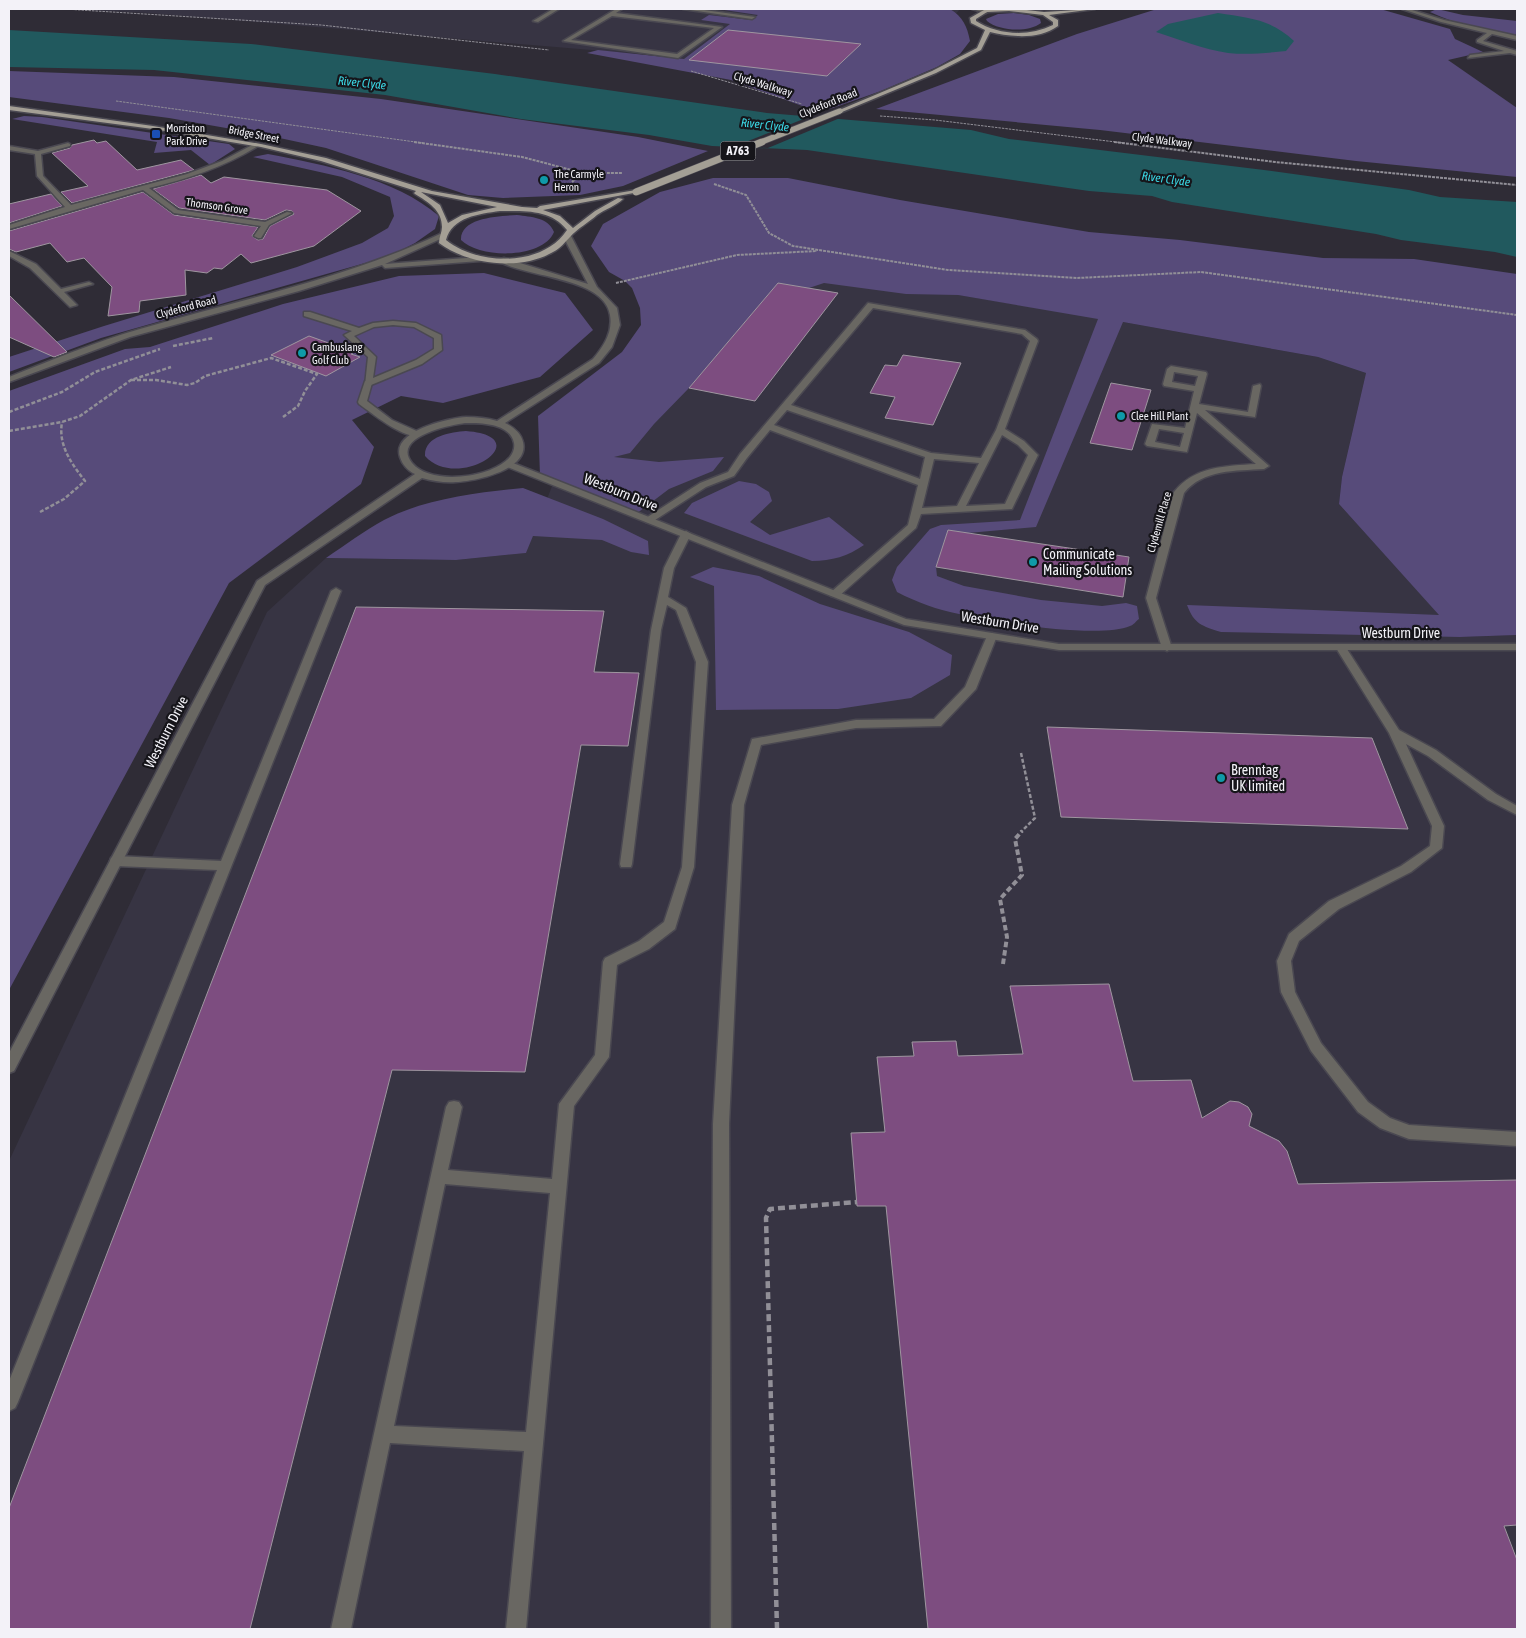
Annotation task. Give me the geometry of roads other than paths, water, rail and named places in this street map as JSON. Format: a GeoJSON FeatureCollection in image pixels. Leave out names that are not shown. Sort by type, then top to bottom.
{"type":"FeatureCollection","features":[{"type":"Feature","properties":{"kind":"main road"},"geometry":{"type":"LineString","coordinates":[[1044,14],[1056,22],[1055,26],[1040,32],[1014,33],[988,30],[973,22],[973,18],[977,14],[986,11],[1015,9],[1044,14],[1092,9]]}},
{"type":"Feature","properties":{"kind":"main road","name":"Clydeford Road"},"geometry":{"type":"LineString","coordinates":[[501,260],[543,254],[559,247],[568,236],[597,212],[636,192],[934,72],[979,49],[988,30]]}},
{"type":"Feature","properties":{"kind":"main road","name":"Bridge Street"},"geometry":{"type":"LineString","coordinates":[[9,108],[201,134],[324,159],[402,185],[448,197],[525,209]]}},
{"type":"Feature","properties":{"kind":"main road","name":"Bridge Street"},"geometry":{"type":"LineString","coordinates":[[402,185],[432,202],[444,214],[445,232],[442,241],[449,249],[462,256],[501,260]]}},
{"type":"Feature","properties":{"kind":"main road","name":"Clydeford Road"},"geometry":{"type":"LineString","coordinates":[[525,209],[636,192]]}},
{"type":"Feature","properties":{"kind":"main road"},"geometry":{"type":"LineString","coordinates":[[445,232],[463,218],[480,212],[525,209],[540,211],[561,218],[566,222],[570,230],[568,236]]}},
{"type":"Feature","properties":{"kind":"street"},"geometry":{"type":"LineString","coordinates":[[536,21],[556,9]]}},
{"type":"Feature","properties":{"kind":"street"},"geometry":{"type":"LineString","coordinates":[[611,14],[719,27],[678,56],[566,41],[619,9]]}},
{"type":"Feature","properties":{"kind":"street"},"geometry":{"type":"LineString","coordinates":[[688,9],[752,16]]}},
{"type":"Feature","properties":{"kind":"street"},"geometry":{"type":"LineString","coordinates":[[975,9],[986,11]]}},
{"type":"Feature","properties":{"kind":"street"},"geometry":{"type":"LineString","coordinates":[[1406,9],[1443,22],[1517,38]]}},
{"type":"Feature","properties":{"kind":"street"},"geometry":{"type":"LineString","coordinates":[[1490,33],[1479,41],[1517,53]]}},
{"type":"Feature","properties":{"kind":"street"},"geometry":{"type":"LineString","coordinates":[[1470,58],[1498,55],[1510,51]]}},
{"type":"Feature","properties":{"kind":"street"},"geometry":{"type":"LineString","coordinates":[[10,148],[38,153],[68,145]]}},
{"type":"Feature","properties":{"kind":"street"},"geometry":{"type":"LineString","coordinates":[[9,227],[214,166],[256,145]]}},
{"type":"Feature","properties":{"kind":"street"},"geometry":{"type":"LineString","coordinates":[[38,153],[40,176],[70,208]]}},
{"type":"Feature","properties":{"kind":"street","name":"Thomson Grove"},"geometry":{"type":"LineString","coordinates":[[144,188],[176,212],[266,224]]}},
{"type":"Feature","properties":{"kind":"street"},"geometry":{"type":"LineString","coordinates":[[258,236],[266,224],[289,214]]}},
{"type":"Feature","properties":{"kind":"street","name":"Clydeford Road"},"geometry":{"type":"LineString","coordinates":[[9,380],[141,331],[373,267],[416,249],[445,232]]}},
{"type":"Feature","properties":{"kind":"street"},"geometry":{"type":"LineString","coordinates":[[498,424],[596,361],[608,347],[616,325],[613,308],[594,288],[568,236]]}},
{"type":"Feature","properties":{"kind":"street"},"geometry":{"type":"LineString","coordinates":[[9,253],[33,266],[74,305]]}},
{"type":"Feature","properties":{"kind":"street","name":"Clydeford Road"},"geometry":{"type":"LineString","coordinates":[[373,267],[480,259]]}},
{"type":"Feature","properties":{"kind":"street"},"geometry":{"type":"LineString","coordinates":[[501,260],[594,288]]}},
{"type":"Feature","properties":{"kind":"street"},"geometry":{"type":"LineString","coordinates":[[60,292],[89,284]]}},
{"type":"Feature","properties":{"kind":"street"},"geometry":{"type":"LineString","coordinates":[[649,520],[676,500],[703,485],[731,474],[743,456],[871,305],[1025,332],[1034,341],[1000,430],[960,510]]}},
{"type":"Feature","properties":{"kind":"street"},"geometry":{"type":"LineString","coordinates":[[307,314],[358,330]]}},
{"type":"Feature","properties":{"kind":"street"},"geometry":{"type":"LineString","coordinates":[[368,383],[419,362],[438,350],[438,337],[416,325],[393,322],[373,325],[348,335],[362,345],[372,357],[368,383],[362,402],[389,422],[416,434]]}},
{"type":"Feature","properties":{"kind":"street"},"geometry":{"type":"LineString","coordinates":[[1195,406],[1252,415],[1257,386]]}},
{"type":"Feature","properties":{"kind":"street"},"geometry":{"type":"LineString","coordinates":[[1188,431],[1199,389]]}},
{"type":"Feature","properties":{"kind":"street"},"geometry":{"type":"LineString","coordinates":[[785,406],[930,456],[984,461]]}},
{"type":"Feature","properties":{"kind":"street","name":"Clydemill Place"},"geometry":{"type":"LineString","coordinates":[[1167,648],[1151,598],[1179,492],[1184,484],[1203,474],[1264,466],[1195,406]]}},
{"type":"Feature","properties":{"kind":"street"},"geometry":{"type":"LineString","coordinates":[[465,420],[498,424],[510,430],[518,437],[520,446],[517,455],[508,464],[494,472],[456,480],[437,478],[421,474],[410,468],[404,460],[403,451],[407,442],[416,434],[438,425],[465,420]]}},
{"type":"Feature","properties":{"kind":"street"},"geometry":{"type":"LineString","coordinates":[[768,426],[923,484]]}},
{"type":"Feature","properties":{"kind":"street"},"geometry":{"type":"LineString","coordinates":[[917,511],[1009,508],[1033,455],[1021,443],[1000,430]]}},
{"type":"Feature","properties":{"kind":"street"},"geometry":{"type":"LineString","coordinates":[[835,594],[913,526],[930,456]]}},
{"type":"Feature","properties":{"kind":"street","name":"Westburn Drive"},"geometry":{"type":"LineString","coordinates":[[508,464],[904,622],[1059,647],[1517,648]]}},
{"type":"Feature","properties":{"kind":"street","name":"Westburn Drive"},"geometry":{"type":"LineString","coordinates":[[9,1067],[261,583],[421,474]]}},
{"type":"Feature","properties":{"kind":"street"},"geometry":{"type":"LineString","coordinates":[[626,864],[656,630],[669,568],[686,534]]}},
{"type":"Feature","properties":{"kind":"street"},"geometry":{"type":"LineString","coordinates":[[9,1402],[336,591]]}},
{"type":"Feature","properties":{"kind":"street"},"geometry":{"type":"LineString","coordinates":[[516,1629],[567,1104],[602,1057],[610,962],[644,945],[670,925],[688,867],[702,662],[681,608],[663,599]]}},
{"type":"Feature","properties":{"kind":"street"},"geometry":{"type":"LineString","coordinates":[[722,1629],[722,1124],[738,805],[756,742],[856,724],[937,723],[970,689],[992,636]]}},
{"type":"Feature","properties":{"kind":"street"},"geometry":{"type":"LineString","coordinates":[[1342,648],[1395,733],[1438,826],[1436,848],[1406,870],[1334,905],[1294,938],[1284,961],[1288,992],[1316,1047],[1363,1107],[1385,1123],[1409,1132],[1517,1139]]}},
{"type":"Feature","properties":{"kind":"street"},"geometry":{"type":"LineString","coordinates":[[1395,733],[1432,753],[1492,797],[1517,811]]}},
{"type":"Feature","properties":{"kind":"street"},"geometry":{"type":"LineString","coordinates":[[116,860],[225,866]]}},
{"type":"Feature","properties":{"kind":"street"},"geometry":{"type":"LineString","coordinates":[[341,1629],[454,1107]]}},
{"type":"Feature","properties":{"kind":"street"},"geometry":{"type":"LineString","coordinates":[[439,1176],[558,1187]]}},
{"type":"Feature","properties":{"kind":"street"},"geometry":{"type":"LineString","coordinates":[[383,1434],[534,1442]]}},
{"type":"Feature","properties":{"kind":"water"},"geometry":{"type":"Polygon","coordinates":[[[1218,13],[1250,18],[1268,24],[1277,28],[1294,41],[1286,51],[1235,54],[1201,47],[1156,32],[1168,24],[1218,13]]]}},
{"type":"Feature","properties":{"kind":"water","name":"River Clyde"},"geometry":{"type":"Polygon","coordinates":[[[9,30],[251,44],[495,74],[767,113],[971,130],[1009,139],[1264,170],[1409,190],[1440,197],[1517,202],[1517,257],[1172,202],[1152,196],[1089,191],[807,150],[712,146],[649,135],[521,119],[385,95],[154,70],[9,67],[9,30]]]}},
{"type":"Feature","properties":{"kind":"place","name":"Morriston Park Drive"},"geometry":{"type":"Point","coordinates":[156,134]}},
{"type":"Feature","properties":{"kind":"place","name":"The Carmyle Heron"},"geometry":{"type":"Point","coordinates":[544,180]}},
{"type":"Feature","properties":{"kind":"place","name":"Cambuslang Golf Club"},"geometry":{"type":"Point","coordinates":[302,353]}},
{"type":"Feature","properties":{"kind":"place","name":"Clee Hill Plant"},"geometry":{"type":"Point","coordinates":[1121,416]}},
{"type":"Feature","properties":{"kind":"place","name":"Communicate Mailing Solutions"},"geometry":{"type":"Point","coordinates":[1033,562]}},
{"type":"Feature","properties":{"kind":"place","name":"Brenntag UK limited"},"geometry":{"type":"Point","coordinates":[1221,778]}}]}
